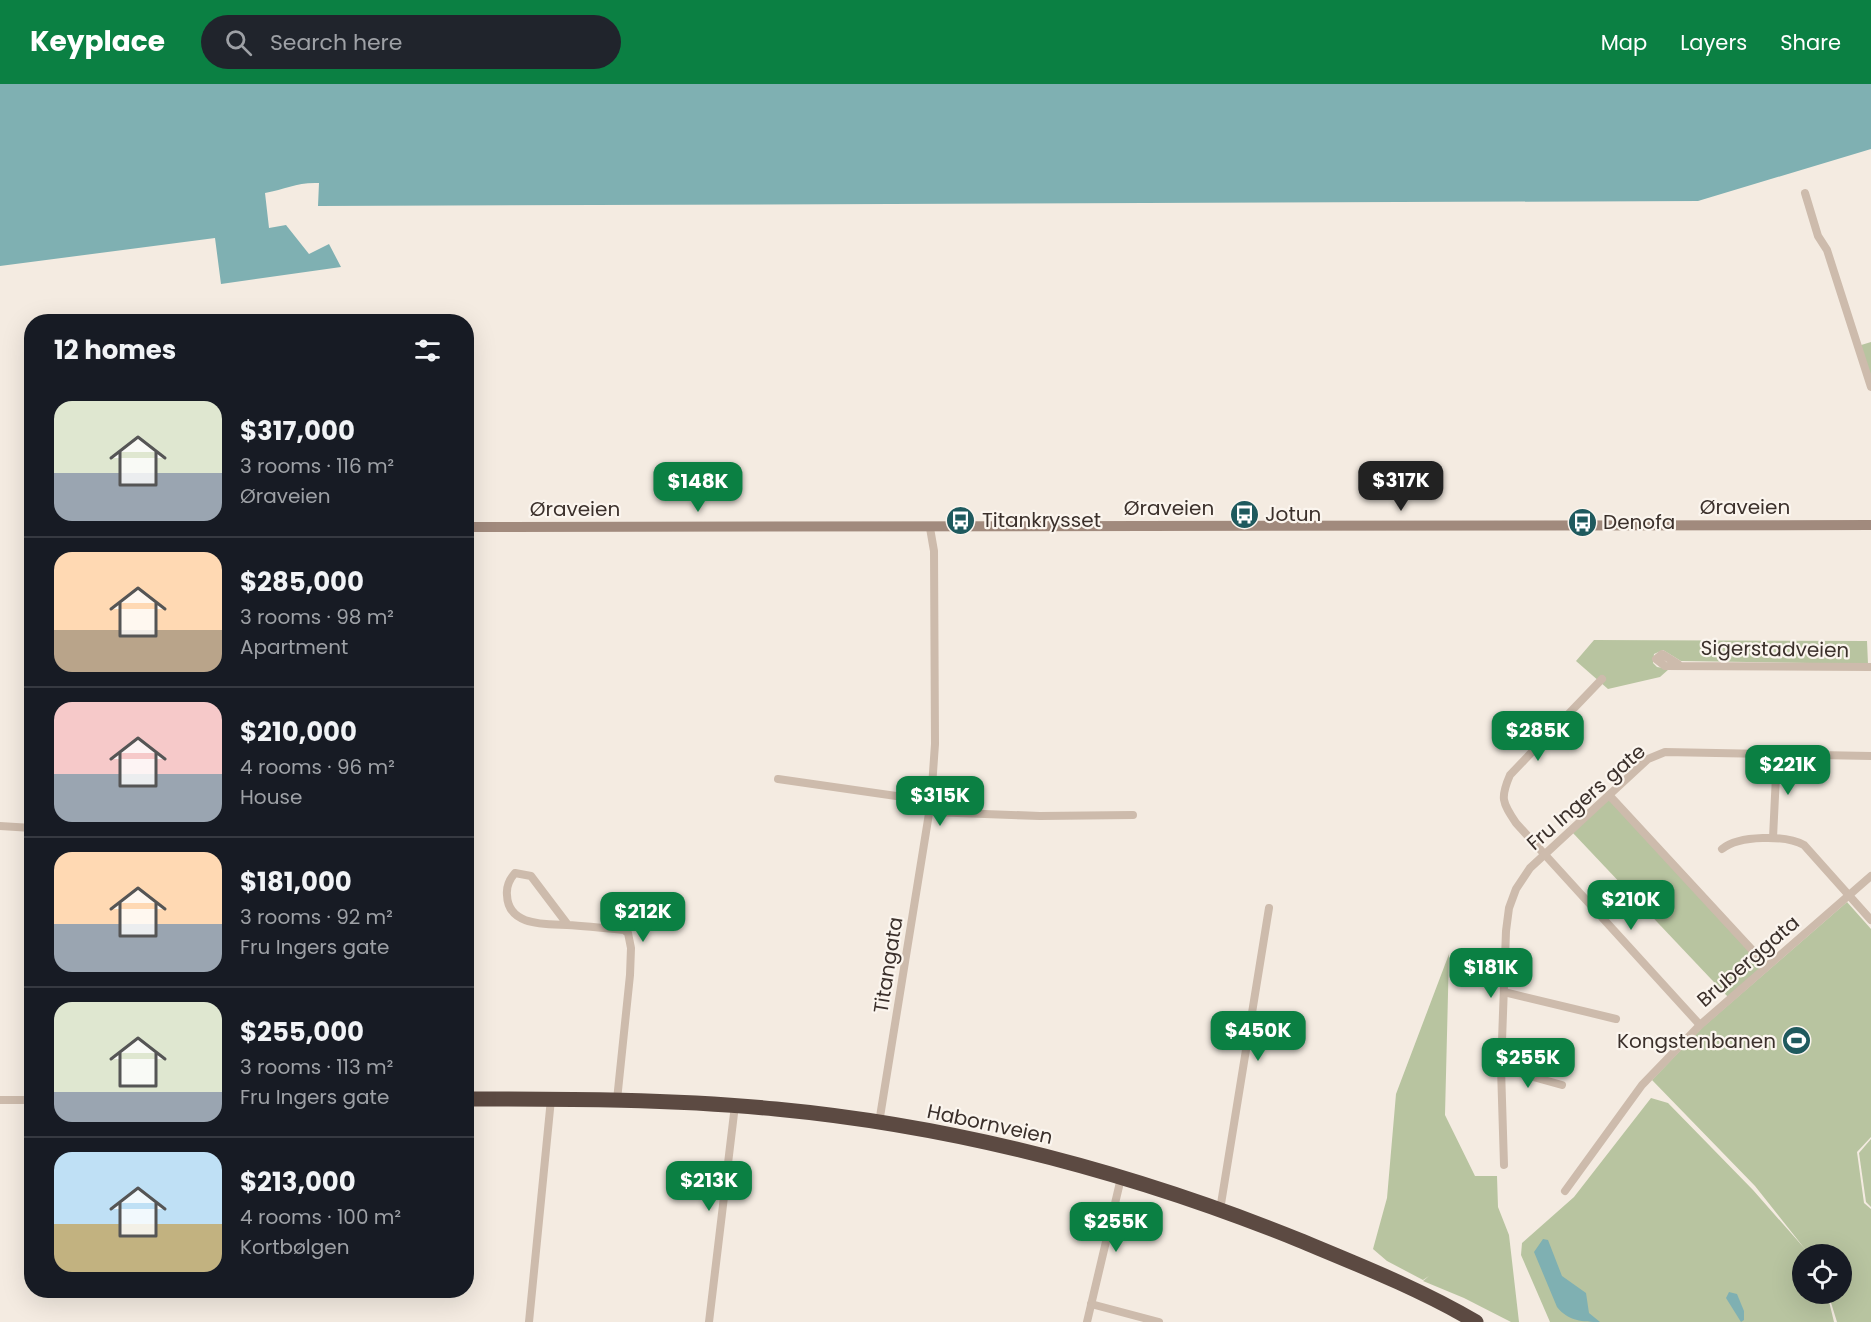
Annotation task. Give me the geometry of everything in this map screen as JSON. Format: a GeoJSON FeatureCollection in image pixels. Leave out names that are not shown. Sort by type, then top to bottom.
{"type":"FeatureCollection","features":[{"type":"Feature","properties":{"kind":"highway","name":"Habornveien"},"geometry":{"type":"LineString","coordinates":[[474,1100],[617,1100],[735,1105],[879,1123],[1051,1158],[1220,1210],[1379,1274],[1476,1322]]}},
{"type":"Feature","properties":{"kind":"street"},"geometry":{"type":"LineString","coordinates":[[1805,193],[1818,236],[1827,250],[1871,387]]}},
{"type":"Feature","properties":{"kind":"street","name":"Øraveien"},"geometry":{"type":"LineString","coordinates":[[474,527],[1871,525]]}},
{"type":"Feature","properties":{"kind":"street","name":"Titangata"},"geometry":{"type":"LineString","coordinates":[[879,1123],[931,801],[935,699],[934,551],[930,528]]}},
{"type":"Feature","properties":{"kind":"street","name":"Sigerstadveien"},"geometry":{"type":"LineString","coordinates":[[1678,664],[1871,667]]}},
{"type":"Feature","properties":{"kind":"street"},"geometry":{"type":"LineString","coordinates":[[1602,680],[1510,774],[1503,791],[1503,804],[1544,854],[1700,1025]]}},
{"type":"Feature","properties":{"kind":"street","name":"Fru Ingers gate"},"geometry":{"type":"LineString","coordinates":[[1504,1165],[1501,1068],[1509,908],[1516,889],[1530,868],[1648,759],[1665,752],[1871,756]]}},
{"type":"Feature","properties":{"kind":"street"},"geometry":{"type":"LineString","coordinates":[[1773,838],[1777,754]]}},
{"type":"Feature","properties":{"kind":"street"},"geometry":{"type":"LineString","coordinates":[[778,779],[931,801]]}},
{"type":"Feature","properties":{"kind":"street"},"geometry":{"type":"LineString","coordinates":[[1609,795],[1767,966]]}},
{"type":"Feature","properties":{"kind":"street"},"geometry":{"type":"LineString","coordinates":[[930,812],[1040,816],[1133,815]]}},
{"type":"Feature","properties":{"kind":"street"},"geometry":{"type":"LineString","coordinates":[[0,826],[24,828]]}},
{"type":"Feature","properties":{"kind":"street"},"geometry":{"type":"LineString","coordinates":[[1722,849],[1743,840],[1773,838],[1795,840],[1804,845],[1871,920]]}},
{"type":"Feature","properties":{"kind":"street"},"geometry":{"type":"LineString","coordinates":[[568,925],[531,876],[514,873],[507,893],[511,910],[534,923],[624,930],[629,935],[630,975],[617,1100]]}},
{"type":"Feature","properties":{"kind":"street","name":"Bruberggata"},"geometry":{"type":"LineString","coordinates":[[1565,1191],[1642,1084],[1700,1025],[1871,876]]}},
{"type":"Feature","properties":{"kind":"street"},"geometry":{"type":"LineString","coordinates":[[1220,1210],[1269,908]]}},
{"type":"Feature","properties":{"kind":"street"},"geometry":{"type":"LineString","coordinates":[[1504,992],[1616,1019]]}},
{"type":"Feature","properties":{"kind":"street"},"geometry":{"type":"LineString","coordinates":[[1501,1068],[1562,1085]]}},
{"type":"Feature","properties":{"kind":"street"},"geometry":{"type":"LineString","coordinates":[[529,1322],[551,1099]]}},
{"type":"Feature","properties":{"kind":"street"},"geometry":{"type":"LineString","coordinates":[[0,1100],[24,1100]]}},
{"type":"Feature","properties":{"kind":"street"},"geometry":{"type":"LineString","coordinates":[[708,1322],[735,1105]]}},
{"type":"Feature","properties":{"kind":"street"},"geometry":{"type":"LineString","coordinates":[[1087,1322],[1121,1178]]}},
{"type":"Feature","properties":{"kind":"street"},"geometry":{"type":"LineString","coordinates":[[1091,1304],[1159,1322]]}},
{"type":"Feature","properties":{"kind":"green space"},"geometry":{"type":"Polygon","coordinates":[[[1871,342],[1871,388],[1858,346],[1871,342]]]}},
{"type":"Feature","properties":{"kind":"green space"},"geometry":{"type":"Polygon","coordinates":[[[1594,640],[1867,641],[1868,664],[1681,661],[1663,650],[1654,654],[1653,663],[1657,667],[1669,669],[1660,677],[1608,689],[1576,661],[1594,640]]]}},
{"type":"Feature","properties":{"kind":"green space"},"geometry":{"type":"Polygon","coordinates":[[[1609,798],[1765,966],[1729,998],[1572,832],[1609,798]]]}},
{"type":"Feature","properties":{"kind":"green space"},"geometry":{"type":"Polygon","coordinates":[[[1847,902],[1871,929],[1871,1137],[1857,1152],[1864,1203],[1871,1209],[1871,1322],[1837,1322],[1831,1304],[1852,1304],[1852,1244],[1801,1244],[1755,1186],[1652,1080],[1703,1027],[1847,902]]]}},
{"type":"Feature","properties":{"kind":"green space"},"geometry":{"type":"Polygon","coordinates":[[[1449,954],[1445,1115],[1475,1176],[1497,1176],[1498,1207],[1509,1235],[1519,1322],[1511,1322],[1464,1298],[1423,1281],[1429,1276],[1423,1280],[1387,1261],[1373,1249],[1387,1198],[1396,1094],[1449,954]]]}},
{"type":"Feature","properties":{"kind":"green space"},"geometry":{"type":"Polygon","coordinates":[[[1651,1098],[1668,1103],[1753,1190],[1801,1244],[1792,1244],[1792,1304],[1830,1304],[1834,1322],[1550,1322],[1521,1255],[1522,1243],[1574,1197],[1651,1098]]]}},
{"type":"Feature","properties":{"kind":"green space"},"geometry":{"type":"Polygon","coordinates":[[[1871,1139],[1871,1207],[1866,1202],[1859,1153],[1871,1139]]]}},
{"type":"Feature","properties":{"kind":"water"},"geometry":{"type":"Polygon","coordinates":[[[0,84],[1871,84],[1871,149],[1698,201],[318,206],[319,183],[311,183],[265,193],[269,228],[286,225],[309,254],[329,244],[341,267],[221,284],[215,238],[0,266],[0,84]]]}},
{"type":"Feature","properties":{"kind":"water"},"geometry":{"type":"Polygon","coordinates":[[[1543,1239],[1548,1240],[1562,1276],[1586,1293],[1589,1313],[1600,1322],[1576,1320],[1561,1312],[1557,1307],[1534,1252],[1543,1239]]]}},
{"type":"Feature","properties":{"kind":"water"},"geometry":{"type":"Polygon","coordinates":[[[1729,1292],[1737,1294],[1744,1311],[1744,1320],[1741,1322],[1726,1298],[1729,1292]]]}},
{"type":"Feature","properties":{"kind":"place","name":"Jotun"},"geometry":{"type":"Point","coordinates":[1244,514]}},
{"type":"Feature","properties":{"kind":"place","name":"Titankrysset"},"geometry":{"type":"Point","coordinates":[961,520]}},
{"type":"Feature","properties":{"kind":"place","name":"Denofa"},"geometry":{"type":"Point","coordinates":[1582,522]}},
{"type":"Feature","properties":{"kind":"place","name":"Kongstenbanen"},"geometry":{"type":"Point","coordinates":[1797,1041]}}]}
